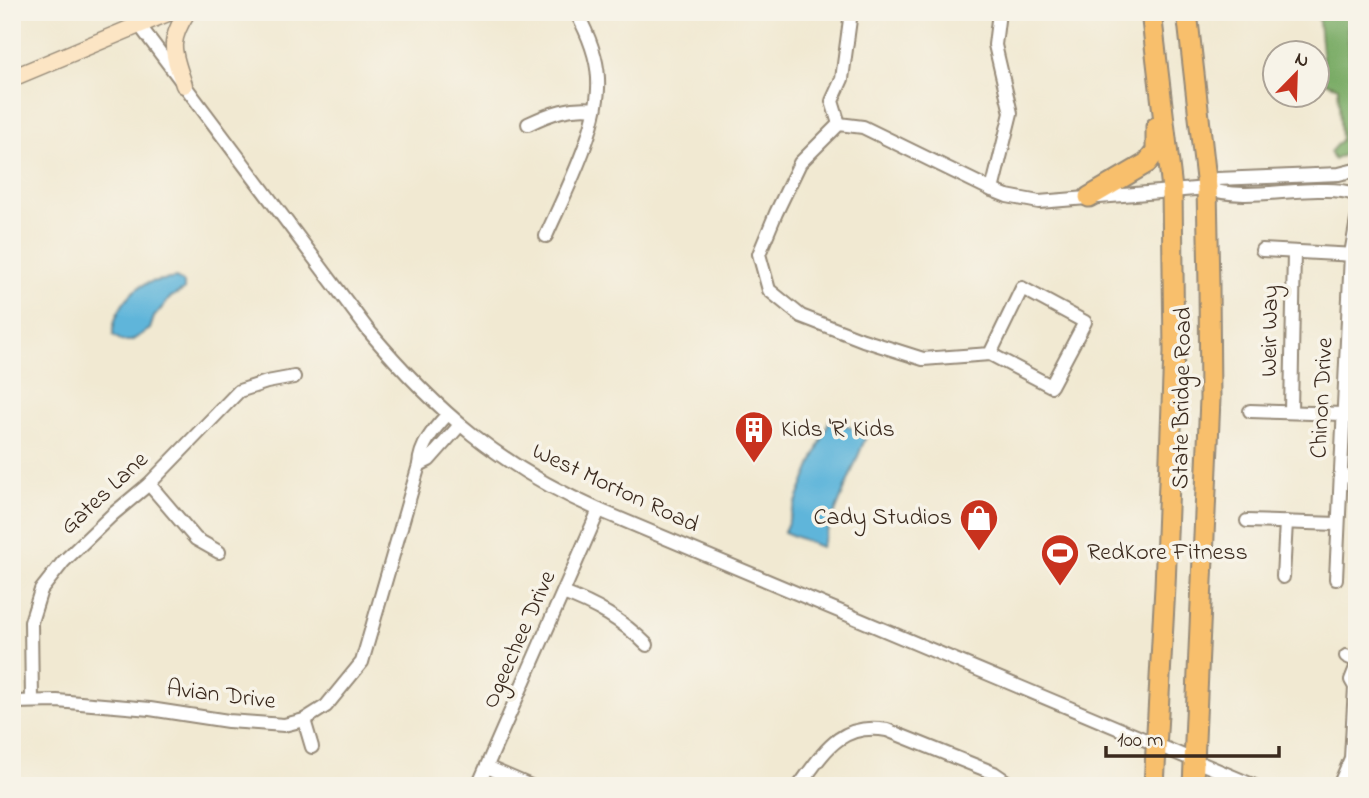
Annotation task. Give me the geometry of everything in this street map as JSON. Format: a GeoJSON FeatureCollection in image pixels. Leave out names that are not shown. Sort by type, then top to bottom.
{"type":"FeatureCollection","features":[{"type":"Feature","properties":{"kind":"highway","name":"State Bridge Road"},"geometry":{"type":"LineString","coordinates":[[1151,12],[1172,189],[1174,352],[1154,786]]}},
{"type":"Feature","properties":{"kind":"highway","name":"State Bridge Road"},"geometry":{"type":"LineString","coordinates":[[1187,12],[1207,188],[1210,400],[1193,786]]}},
{"type":"Feature","properties":{"kind":"highway","name":"State Bridge Road"},"geometry":{"type":"LineString","coordinates":[[1089,197],[1147,163],[1156,151],[1148,58],[1149,44],[1154,33]]}},
{"type":"Feature","properties":{"kind":"main road"},"geometry":{"type":"LineString","coordinates":[[12,78],[170,12]]}},
{"type":"Feature","properties":{"kind":"main road"},"geometry":{"type":"LineString","coordinates":[[184,85],[173,50],[175,31],[187,12]]}},
{"type":"Feature","properties":{"kind":"street"},"geometry":{"type":"LineString","coordinates":[[546,236],[581,152],[595,109],[598,80],[596,63],[576,12]]}},
{"type":"Feature","properties":{"kind":"street"},"geometry":{"type":"LineString","coordinates":[[839,124],[832,101],[842,79],[851,12]]}},
{"type":"Feature","properties":{"kind":"street"},"geometry":{"type":"LineString","coordinates":[[992,190],[1011,113],[995,45],[999,12]]}},
{"type":"Feature","properties":{"kind":"street","name":"West Morton Road"},"geometry":{"type":"LineString","coordinates":[[140,26],[368,330],[407,377],[447,415],[494,452],[541,482],[599,510],[1255,786]]}},
{"type":"Feature","properties":{"kind":"street"},"geometry":{"type":"LineString","coordinates":[[528,124],[555,111],[579,107],[595,109]]}},
{"type":"Feature","properties":{"kind":"street"},"geometry":{"type":"LineString","coordinates":[[839,124],[863,127],[1007,196],[1039,202],[1207,188],[1222,194],[1339,190],[1354,197]]}},
{"type":"Feature","properties":{"kind":"street"},"geometry":{"type":"LineString","coordinates":[[839,124],[800,163],[776,213],[760,254],[769,290],[801,316],[863,340],[923,359],[990,354],[1051,386],[1085,322],[1022,288],[990,354]]}},
{"type":"Feature","properties":{"kind":"street"},"geometry":{"type":"LineString","coordinates":[[1207,188],[1217,179],[1339,174],[1356,169]]}},
{"type":"Feature","properties":{"kind":"street"},"geometry":{"type":"LineString","coordinates":[[1354,197],[1350,181],[1356,169]]}},
{"type":"Feature","properties":{"kind":"street","name":"Chinon Drive"},"geometry":{"type":"LineString","coordinates":[[1336,579],[1343,414],[1357,220]]}},
{"type":"Feature","properties":{"kind":"street"},"geometry":{"type":"LineString","coordinates":[[1262,250],[1354,255]]}},
{"type":"Feature","properties":{"kind":"street","name":"Weir Way"},"geometry":{"type":"LineString","coordinates":[[1291,411],[1294,251]]}},
{"type":"Feature","properties":{"kind":"street","name":"Gates Lane"},"geometry":{"type":"LineString","coordinates":[[32,701],[31,622],[41,590],[63,562],[149,484],[239,391],[295,377]]}},
{"type":"Feature","properties":{"kind":"street"},"geometry":{"type":"LineString","coordinates":[[1250,411],[1343,414]]}},
{"type":"Feature","properties":{"kind":"street","name":"Avian Drive"},"geometry":{"type":"LineString","coordinates":[[12,702],[150,709],[228,721],[284,725],[304,720],[326,706],[362,662],[419,465],[419,453],[434,429],[447,415]]}},
{"type":"Feature","properties":{"kind":"street"},"geometry":{"type":"LineString","coordinates":[[419,465],[429,460],[460,425]]}},
{"type":"Feature","properties":{"kind":"street"},"geometry":{"type":"LineString","coordinates":[[1340,475],[1357,478]]}},
{"type":"Feature","properties":{"kind":"street"},"geometry":{"type":"LineString","coordinates":[[149,484],[196,539],[219,552]]}},
{"type":"Feature","properties":{"kind":"street","name":"Ogeechee Drive"},"geometry":{"type":"LineString","coordinates":[[478,786],[599,510]]}},
{"type":"Feature","properties":{"kind":"street"},"geometry":{"type":"LineString","coordinates":[[1247,520],[1338,524]]}},
{"type":"Feature","properties":{"kind":"street"},"geometry":{"type":"LineString","coordinates":[[1283,578],[1286,522]]}},
{"type":"Feature","properties":{"kind":"street"},"geometry":{"type":"LineString","coordinates":[[563,593],[606,611],[628,626],[647,645]]}},
{"type":"Feature","properties":{"kind":"street"},"geometry":{"type":"LineString","coordinates":[[1339,786],[1351,758],[1356,686],[1352,680],[1353,660]]}},
{"type":"Feature","properties":{"kind":"street"},"geometry":{"type":"LineString","coordinates":[[304,720],[312,747]]}},
{"type":"Feature","properties":{"kind":"street"},"geometry":{"type":"LineString","coordinates":[[799,786],[828,748],[843,736],[859,729],[873,728],[887,730],[994,773],[1013,786]]}},
{"type":"Feature","properties":{"kind":"street"},"geometry":{"type":"LineString","coordinates":[[487,767],[531,786]]}},
{"type":"Feature","properties":{"kind":"green space"},"geometry":{"type":"Polygon","coordinates":[[[1318,12],[1346,12],[1357,148],[1334,160],[1330,152],[1341,140],[1338,87],[1330,84],[1330,38],[1321,38],[1318,12]]]}},
{"type":"Feature","properties":{"kind":"water"},"geometry":{"type":"Polygon","coordinates":[[[176,278],[184,283],[184,290],[171,297],[154,317],[150,329],[131,341],[122,341],[113,335],[115,320],[134,291],[148,283],[176,278]]]}},
{"type":"Feature","properties":{"kind":"water"},"geometry":{"type":"Polygon","coordinates":[[[830,419],[867,434],[821,547],[784,532],[830,419]]]}},
{"type":"Feature","properties":{"kind":"place","name":"Kids 'R' Kids"},"geometry":{"type":"Point","coordinates":[754,464]}},
{"type":"Feature","properties":{"kind":"place","name":"Cady Studios"},"geometry":{"type":"Point","coordinates":[979,552]}},
{"type":"Feature","properties":{"kind":"place","name":"RedKore Fitness"},"geometry":{"type":"Point","coordinates":[1060,587]}}]}
